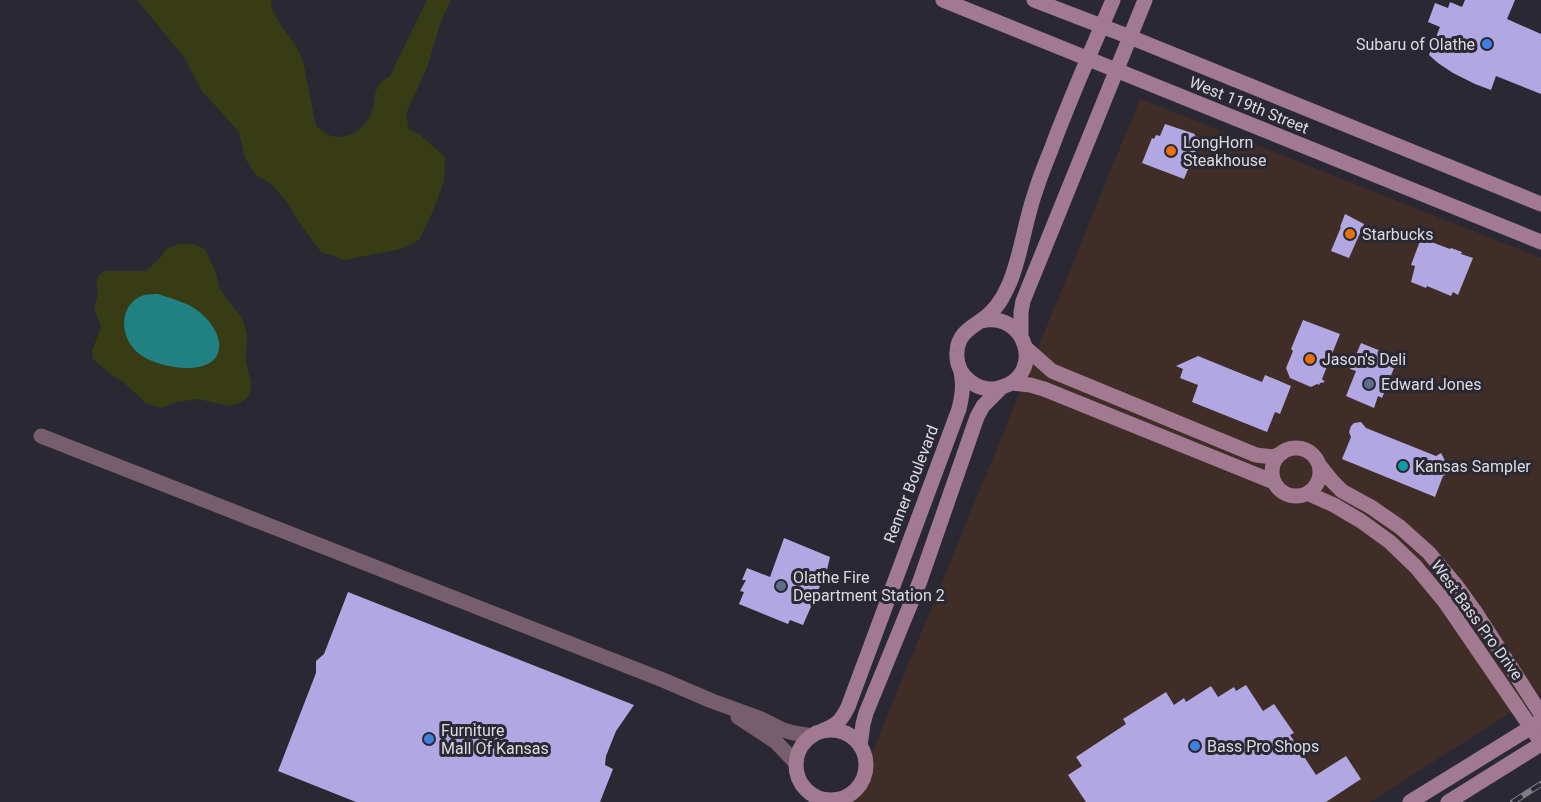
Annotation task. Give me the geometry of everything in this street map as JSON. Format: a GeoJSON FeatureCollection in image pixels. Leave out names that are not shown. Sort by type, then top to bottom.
{"type":"FeatureCollection","features":[{"type":"Feature","properties":{"kind":"main road","name":"West 119th Street"},"geometry":{"type":"LineString","coordinates":[[943,0],[1541,242]]}},
{"type":"Feature","properties":{"kind":"main road","name":"West 119th Street"},"geometry":{"type":"LineString","coordinates":[[1034,0],[1130,36],[1541,204]]}},
{"type":"Feature","properties":{"kind":"main road"},"geometry":{"type":"LineString","coordinates":[[1113,0],[1078,80],[1036,189],[1005,294],[981,321],[965,331],[959,342],[957,360],[969,381],[979,387],[991,389],[1007,385],[1030,385],[1044,389],[1274,482]]}},
{"type":"Feature","properties":{"kind":"main road"},"geometry":{"type":"LineString","coordinates":[[860,746],[866,713],[920,581],[978,417],[983,406],[1019,376],[1024,367],[1026,357],[1021,312],[1023,301],[1145,0]]}},
{"type":"Feature","properties":{"kind":"main road"},"geometry":{"type":"LineString","coordinates":[[981,321],[992,319],[1014,327],[1023,342],[1052,371],[1256,455],[1273,457],[1289,449],[1304,449],[1317,459],[1321,474],[1315,489],[1309,494],[1292,496],[1284,494],[1276,487],[1272,473],[1273,466],[1276,458],[1282,453]]}},
{"type":"Feature","properties":{"kind":"main road","name":"Renner Boulevard"},"geometry":{"type":"LineString","coordinates":[[817,734],[835,726],[848,707],[959,409],[963,394],[962,372]]}},
{"type":"Feature","properties":{"kind":"main road","name":"West Bass Pro Drive"},"geometry":{"type":"LineString","coordinates":[[1320,466],[1342,491],[1400,527],[1429,553],[1476,614],[1541,714]]}},
{"type":"Feature","properties":{"kind":"main road","name":"West Bass Pro Drive"},"geometry":{"type":"LineString","coordinates":[[1309,494],[1361,521],[1390,542],[1416,567],[1536,724],[1541,743]]}},
{"type":"Feature","properties":{"kind":"main road"},"geometry":{"type":"LineString","coordinates":[[1410,802],[1536,724]]}},
{"type":"Feature","properties":{"kind":"main road"},"geometry":{"type":"LineString","coordinates":[[798,771],[804,787],[812,794],[821,798],[839,800],[858,788],[866,768],[865,758],[860,746],[843,732],[832,730],[817,734],[804,743],[798,752],[798,771],[805,802]]}},
{"type":"Feature","properties":{"kind":"main road"},"geometry":{"type":"LineString","coordinates":[[1448,802],[1541,743]]}},
{"type":"Feature","properties":{"kind":"street"},"geometry":{"type":"LineString","coordinates":[[41,436],[794,733],[817,734]]}},
{"type":"Feature","properties":{"kind":"street"},"geometry":{"type":"LineString","coordinates":[[712,701],[776,742],[798,771]]}},
{"type":"Feature","properties":{"kind":"shaded area"},"geometry":{"type":"Polygon","coordinates":[[[137,0],[271,0],[272,9],[295,44],[303,61],[316,126],[327,134],[343,137],[356,132],[367,121],[373,108],[377,88],[390,76],[427,0],[451,0],[440,24],[428,65],[406,114],[409,130],[419,134],[445,157],[444,182],[419,240],[401,249],[345,260],[321,252],[287,202],[271,184],[256,175],[245,158],[239,132],[202,91],[184,57],[137,0]]]}},
{"type":"Feature","properties":{"kind":"shaded area"},"geometry":{"type":"Polygon","coordinates":[[[1140,99],[1541,258],[1541,693],[1370,802],[852,802],[1140,99]]]}},
{"type":"Feature","properties":{"kind":"shaded area"},"geometry":{"type":"Polygon","coordinates":[[[179,244],[193,244],[205,249],[216,273],[219,287],[241,316],[247,333],[246,361],[251,383],[250,394],[242,402],[230,406],[198,399],[176,402],[161,408],[147,404],[93,359],[92,351],[101,327],[94,308],[98,293],[96,282],[99,275],[104,271],[146,271],[166,249],[179,244]],[[174,299],[132,347],[146,358],[161,364],[196,368],[202,314],[174,299]]]}},
{"type":"Feature","properties":{"kind":"shaded area"},"geometry":{"type":"Polygon","coordinates":[[[158,294],[189,305],[212,325],[219,344],[218,352],[208,364],[184,368],[163,365],[144,357],[130,343],[124,325],[128,307],[144,295],[158,294]]]}},
{"type":"Feature","properties":{"kind":"building","name":"Subaru of Olathe"},"geometry":{"type":"Polygon","coordinates":[[[1465,0],[1515,0],[1507,19],[1541,34],[1541,94],[1496,76],[1491,90],[1453,73],[1429,55],[1440,27],[1428,22],[1435,3],[1448,8],[1450,2],[1462,7],[1465,0]]]}},
{"type":"Feature","properties":{"kind":"building","name":"LongHorn Steakhouse"},"geometry":{"type":"Polygon","coordinates":[[[1165,124],[1201,138],[1184,179],[1142,163],[1152,138],[1154,139],[1156,135],[1160,136],[1165,124]]]}},
{"type":"Feature","properties":{"kind":"building","name":"Starbucks"},"geometry":{"type":"Polygon","coordinates":[[[1345,214],[1364,224],[1349,258],[1331,251],[1345,214]]]}},
{"type":"Feature","properties":{"kind":"building"},"geometry":{"type":"Polygon","coordinates":[[[1426,240],[1473,258],[1458,295],[1453,292],[1451,296],[1411,282],[1415,266],[1411,265],[1420,241],[1425,243],[1426,240]]]}},
{"type":"Feature","properties":{"kind":"building","name":"Jason's Deli"},"geometry":{"type":"Polygon","coordinates":[[[1303,320],[1340,334],[1322,379],[1325,382],[1311,387],[1290,378],[1286,368],[1303,320]]]}},
{"type":"Feature","properties":{"kind":"building","name":"Edward Jones"},"geometry":{"type":"Polygon","coordinates":[[[1361,343],[1398,358],[1382,398],[1378,396],[1374,408],[1346,396],[1356,371],[1350,369],[1361,343]]]}},
{"type":"Feature","properties":{"kind":"building"},"geometry":{"type":"Polygon","coordinates":[[[1198,356],[1262,382],[1265,375],[1291,386],[1280,414],[1275,412],[1267,432],[1192,402],[1198,385],[1180,378],[1183,369],[1176,366],[1198,356]]]}},
{"type":"Feature","properties":{"kind":"building","name":"Kansas Sampler"},"geometry":{"type":"Polygon","coordinates":[[[1361,422],[1366,428],[1436,456],[1441,453],[1451,472],[1443,476],[1435,497],[1342,459],[1351,437],[1349,432],[1351,426],[1361,422]]]}},
{"type":"Feature","properties":{"kind":"building","name":"Olathe Fire Department Station 2"},"geometry":{"type":"Polygon","coordinates":[[[784,538],[830,557],[827,570],[803,625],[790,620],[788,624],[739,604],[744,592],[740,591],[746,580],[742,580],[747,568],[770,577],[784,538]]]}},
{"type":"Feature","properties":{"kind":"building"},"geometry":{"type":"Polygon","coordinates":[[[348,592],[634,705],[616,731],[606,756],[605,765],[613,769],[600,802],[356,802],[278,771],[316,673],[316,661],[324,654],[348,592]]]}},
{"type":"Feature","properties":{"kind":"building","name":"Bass Pro Shops"},"geometry":{"type":"Polygon","coordinates":[[[1246,685],[1263,711],[1274,704],[1294,733],[1290,735],[1316,775],[1346,756],[1361,779],[1326,802],[1086,802],[1068,775],[1082,766],[1076,757],[1126,724],[1123,719],[1166,692],[1174,705],[1184,698],[1186,702],[1211,686],[1218,697],[1234,687],[1236,691],[1246,685]]]}},
{"type":"Feature","properties":{"kind":"railway"},"geometry":{"type":"LineString","coordinates":[[1513,802],[1541,784]]}},
{"type":"Feature","properties":{"kind":"place","name":"Subaru of Olathe"},"geometry":{"type":"Point","coordinates":[1487,44]}},
{"type":"Feature","properties":{"kind":"place","name":"LongHorn Steakhouse"},"geometry":{"type":"Point","coordinates":[1171,151]}},
{"type":"Feature","properties":{"kind":"place","name":"Starbucks"},"geometry":{"type":"Point","coordinates":[1350,234]}},
{"type":"Feature","properties":{"kind":"place","name":"Jason's Deli"},"geometry":{"type":"Point","coordinates":[1310,359]}},
{"type":"Feature","properties":{"kind":"place","name":"Edward Jones"},"geometry":{"type":"Point","coordinates":[1369,384]}},
{"type":"Feature","properties":{"kind":"place","name":"Kansas Sampler"},"geometry":{"type":"Point","coordinates":[1403,466]}},
{"type":"Feature","properties":{"kind":"place","name":"Olathe Fire Department Station 2"},"geometry":{"type":"Point","coordinates":[781,586]}},
{"type":"Feature","properties":{"kind":"place","name":"Furniture Mall Of Kansas"},"geometry":{"type":"Point","coordinates":[429,739]}},
{"type":"Feature","properties":{"kind":"place","name":"Bass Pro Shops"},"geometry":{"type":"Point","coordinates":[1195,746]}}]}
